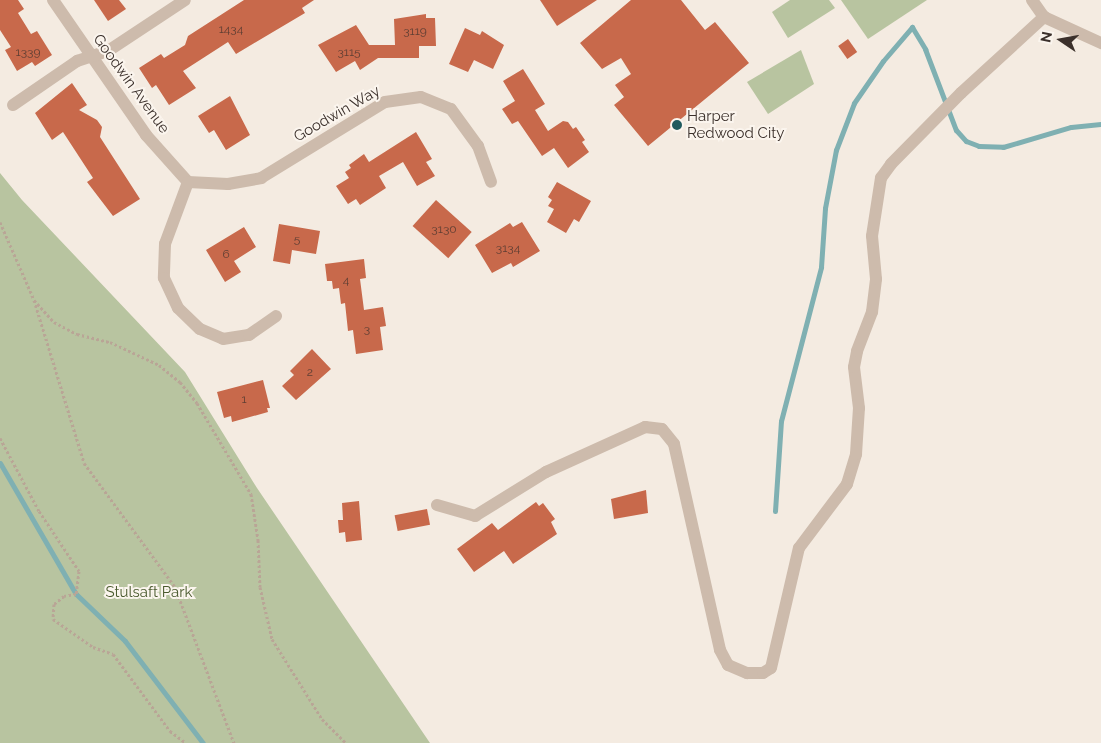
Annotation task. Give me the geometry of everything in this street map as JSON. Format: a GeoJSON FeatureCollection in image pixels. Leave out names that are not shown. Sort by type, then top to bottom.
{"type":"FeatureCollection","features":[{"type":"Feature","properties":{"kind":"street","name":"Goodwin Avenue"},"geometry":{"type":"LineString","coordinates":[[53,0],[146,135],[188,182]]}},
{"type":"Feature","properties":{"kind":"street"},"geometry":{"type":"LineString","coordinates":[[13,105],[77,61],[108,51],[185,0]]}},
{"type":"Feature","properties":{"kind":"street"},"geometry":{"type":"LineString","coordinates":[[1032,0],[1044,17],[1101,43]]}},
{"type":"Feature","properties":{"kind":"street"},"geometry":{"type":"LineString","coordinates":[[437,505],[475,516],[546,472],[645,427],[662,429],[674,444],[720,650],[728,665],[746,673],[763,674],[771,668],[799,548],[846,484],[856,454],[859,408],[854,367],[856,351],[872,312],[876,279],[872,236],[881,178],[891,164],[961,93],[1044,17]]}},
{"type":"Feature","properties":{"kind":"street","name":"Goodwin Way"},"geometry":{"type":"LineString","coordinates":[[188,182],[228,184],[261,178],[385,102],[421,97],[451,109],[478,146],[491,182]]}},
{"type":"Feature","properties":{"kind":"street"},"geometry":{"type":"LineString","coordinates":[[188,182],[165,244],[164,278],[178,308],[200,329],[223,339],[249,335],[276,316]]}},
{"type":"Feature","properties":{"kind":"path"},"geometry":{"type":"LineString","coordinates":[[0,222],[34,300],[84,463],[175,587],[234,743]]}},
{"type":"Feature","properties":{"kind":"path"},"geometry":{"type":"LineString","coordinates":[[34,300],[54,322],[77,334],[110,342],[159,365],[180,382],[196,403],[251,494],[258,540],[260,586],[272,640],[322,719],[346,743]]}},
{"type":"Feature","properties":{"kind":"path"},"geometry":{"type":"LineString","coordinates":[[0,438],[39,511],[79,571],[76,594],[64,596],[54,604],[53,619],[93,647],[113,654],[170,731],[186,743]]}},
{"type":"Feature","properties":{"kind":"green space"},"geometry":{"type":"Polygon","coordinates":[[[790,0],[829,0],[835,8],[788,38],[772,12],[790,0]]]}},
{"type":"Feature","properties":{"kind":"green space"},"geometry":{"type":"Polygon","coordinates":[[[841,0],[927,0],[868,39],[841,0]]]}},
{"type":"Feature","properties":{"kind":"green space"},"geometry":{"type":"Polygon","coordinates":[[[801,50],[814,84],[768,114],[747,82],[801,50]]]}},
{"type":"Feature","properties":{"kind":"green space","name":"Stulsaft Park"},"geometry":{"type":"Polygon","coordinates":[[[0,173],[22,200],[185,372],[257,488],[430,743],[0,743],[0,173]]]}},
{"type":"Feature","properties":{"kind":"building"},"geometry":{"type":"Polygon","coordinates":[[[0,0],[18,0],[24,9],[18,13],[31,34],[37,31],[52,55],[35,66],[32,62],[17,71],[5,50],[11,47],[0,30],[0,0]]]}},
{"type":"Feature","properties":{"kind":"building"},"geometry":{"type":"Polygon","coordinates":[[[94,0],[119,0],[126,9],[108,21],[94,0]]]}},
{"type":"Feature","properties":{"kind":"building"},"geometry":{"type":"Polygon","coordinates":[[[244,0],[314,0],[302,8],[305,13],[236,54],[228,42],[183,71],[196,88],[169,105],[156,85],[152,88],[139,68],[161,54],[164,58],[185,45],[188,36],[244,0]]]}},
{"type":"Feature","properties":{"kind":"building"},"geometry":{"type":"Polygon","coordinates":[[[540,0],[597,0],[557,26],[540,0]]]}},
{"type":"Feature","properties":{"kind":"building"},"geometry":{"type":"Polygon","coordinates":[[[631,0],[681,0],[705,30],[715,22],[749,63],[648,146],[614,105],[624,97],[615,85],[631,74],[621,58],[602,69],[580,43],[631,0]]]}},
{"type":"Feature","properties":{"kind":"building"},"geometry":{"type":"Polygon","coordinates":[[[426,14],[426,18],[435,18],[436,46],[419,46],[419,58],[378,58],[360,70],[355,61],[336,72],[318,45],[356,25],[369,45],[395,45],[394,19],[426,14]]]}},
{"type":"Feature","properties":{"kind":"building"},"geometry":{"type":"Polygon","coordinates":[[[465,28],[480,35],[482,31],[504,45],[493,69],[474,60],[468,72],[449,64],[465,28]]]}},
{"type":"Feature","properties":{"kind":"building"},"geometry":{"type":"Polygon","coordinates":[[[848,39],[857,52],[847,59],[838,46],[848,39]]]}},
{"type":"Feature","properties":{"kind":"building"},"geometry":{"type":"Polygon","coordinates":[[[523,69],[545,104],[535,110],[548,131],[563,121],[568,122],[573,129],[576,127],[585,140],[582,142],[589,152],[568,168],[554,148],[542,156],[518,121],[512,124],[502,109],[515,101],[503,81],[523,69]]]}},
{"type":"Feature","properties":{"kind":"building"},"geometry":{"type":"Polygon","coordinates":[[[72,83],[87,105],[79,110],[97,120],[102,127],[100,137],[140,199],[113,216],[87,182],[93,178],[63,132],[52,140],[35,113],[72,83]]]}},
{"type":"Feature","properties":{"kind":"building"},"geometry":{"type":"Polygon","coordinates":[[[230,96],[250,135],[226,150],[214,130],[209,133],[198,116],[230,96]]]}},
{"type":"Feature","properties":{"kind":"building"},"geometry":{"type":"Polygon","coordinates":[[[416,132],[432,159],[426,162],[435,176],[417,186],[403,162],[379,176],[386,188],[360,205],[356,199],[348,204],[336,186],[349,178],[345,172],[351,168],[349,165],[364,154],[369,162],[416,132]]]}},
{"type":"Feature","properties":{"kind":"building"},"geometry":{"type":"Polygon","coordinates":[[[557,182],[591,201],[579,222],[574,219],[566,233],[547,222],[554,209],[548,206],[552,200],[548,197],[557,182]]]}},
{"type":"Feature","properties":{"kind":"building"},"geometry":{"type":"Polygon","coordinates":[[[436,200],[472,232],[448,258],[413,226],[436,200]]]}},
{"type":"Feature","properties":{"kind":"building"},"geometry":{"type":"Polygon","coordinates":[[[522,222],[540,251],[513,267],[511,263],[492,273],[475,245],[510,223],[513,227],[522,222]]]}},
{"type":"Feature","properties":{"kind":"building"},"geometry":{"type":"Polygon","coordinates":[[[279,224],[320,231],[316,254],[292,250],[290,264],[273,261],[279,224]]]}},
{"type":"Feature","properties":{"kind":"building"},"geometry":{"type":"Polygon","coordinates":[[[244,227],[256,247],[234,261],[241,272],[225,282],[206,250],[244,227]]]}},
{"type":"Feature","properties":{"kind":"building"},"geometry":{"type":"Polygon","coordinates":[[[364,259],[366,278],[360,279],[364,310],[383,307],[386,326],[380,327],[383,350],[356,354],[353,330],[348,331],[345,303],[341,304],[339,288],[333,289],[332,281],[327,281],[325,264],[364,259]]]}},
{"type":"Feature","properties":{"kind":"building"},"geometry":{"type":"Polygon","coordinates":[[[312,349],[331,369],[296,400],[282,386],[294,375],[290,371],[312,349]]]}},
{"type":"Feature","properties":{"kind":"building"},"geometry":{"type":"Polygon","coordinates":[[[263,380],[270,408],[267,408],[268,412],[232,422],[231,416],[224,418],[217,392],[263,380]]]}},
{"type":"Feature","properties":{"kind":"building"},"geometry":{"type":"Polygon","coordinates":[[[646,490],[648,513],[614,519],[611,499],[646,490]]]}},
{"type":"Feature","properties":{"kind":"building"},"geometry":{"type":"Polygon","coordinates":[[[359,501],[362,540],[346,542],[345,532],[339,533],[338,520],[343,520],[342,503],[359,501]]]}},
{"type":"Feature","properties":{"kind":"building"},"geometry":{"type":"Polygon","coordinates":[[[536,502],[539,506],[543,503],[555,519],[551,522],[557,534],[513,564],[504,551],[474,572],[457,549],[492,523],[498,530],[536,502]]]}},
{"type":"Feature","properties":{"kind":"building"},"geometry":{"type":"Polygon","coordinates":[[[427,509],[430,525],[398,531],[395,515],[427,509]]]}},
{"type":"Feature","properties":{"kind":"waterway"},"geometry":{"type":"LineString","coordinates":[[775,511],[781,421],[821,267],[825,208],[836,150],[854,103],[883,61],[912,27],[925,49],[956,130],[966,141],[979,146],[1003,147],[1071,127],[1101,124]]}},
{"type":"Feature","properties":{"kind":"waterway"},"geometry":{"type":"LineString","coordinates":[[0,463],[76,594],[125,641],[203,743]]}},
{"type":"Feature","properties":{"kind":"place","name":"Harper Redwood City"},"geometry":{"type":"Point","coordinates":[677,125]}}]}
